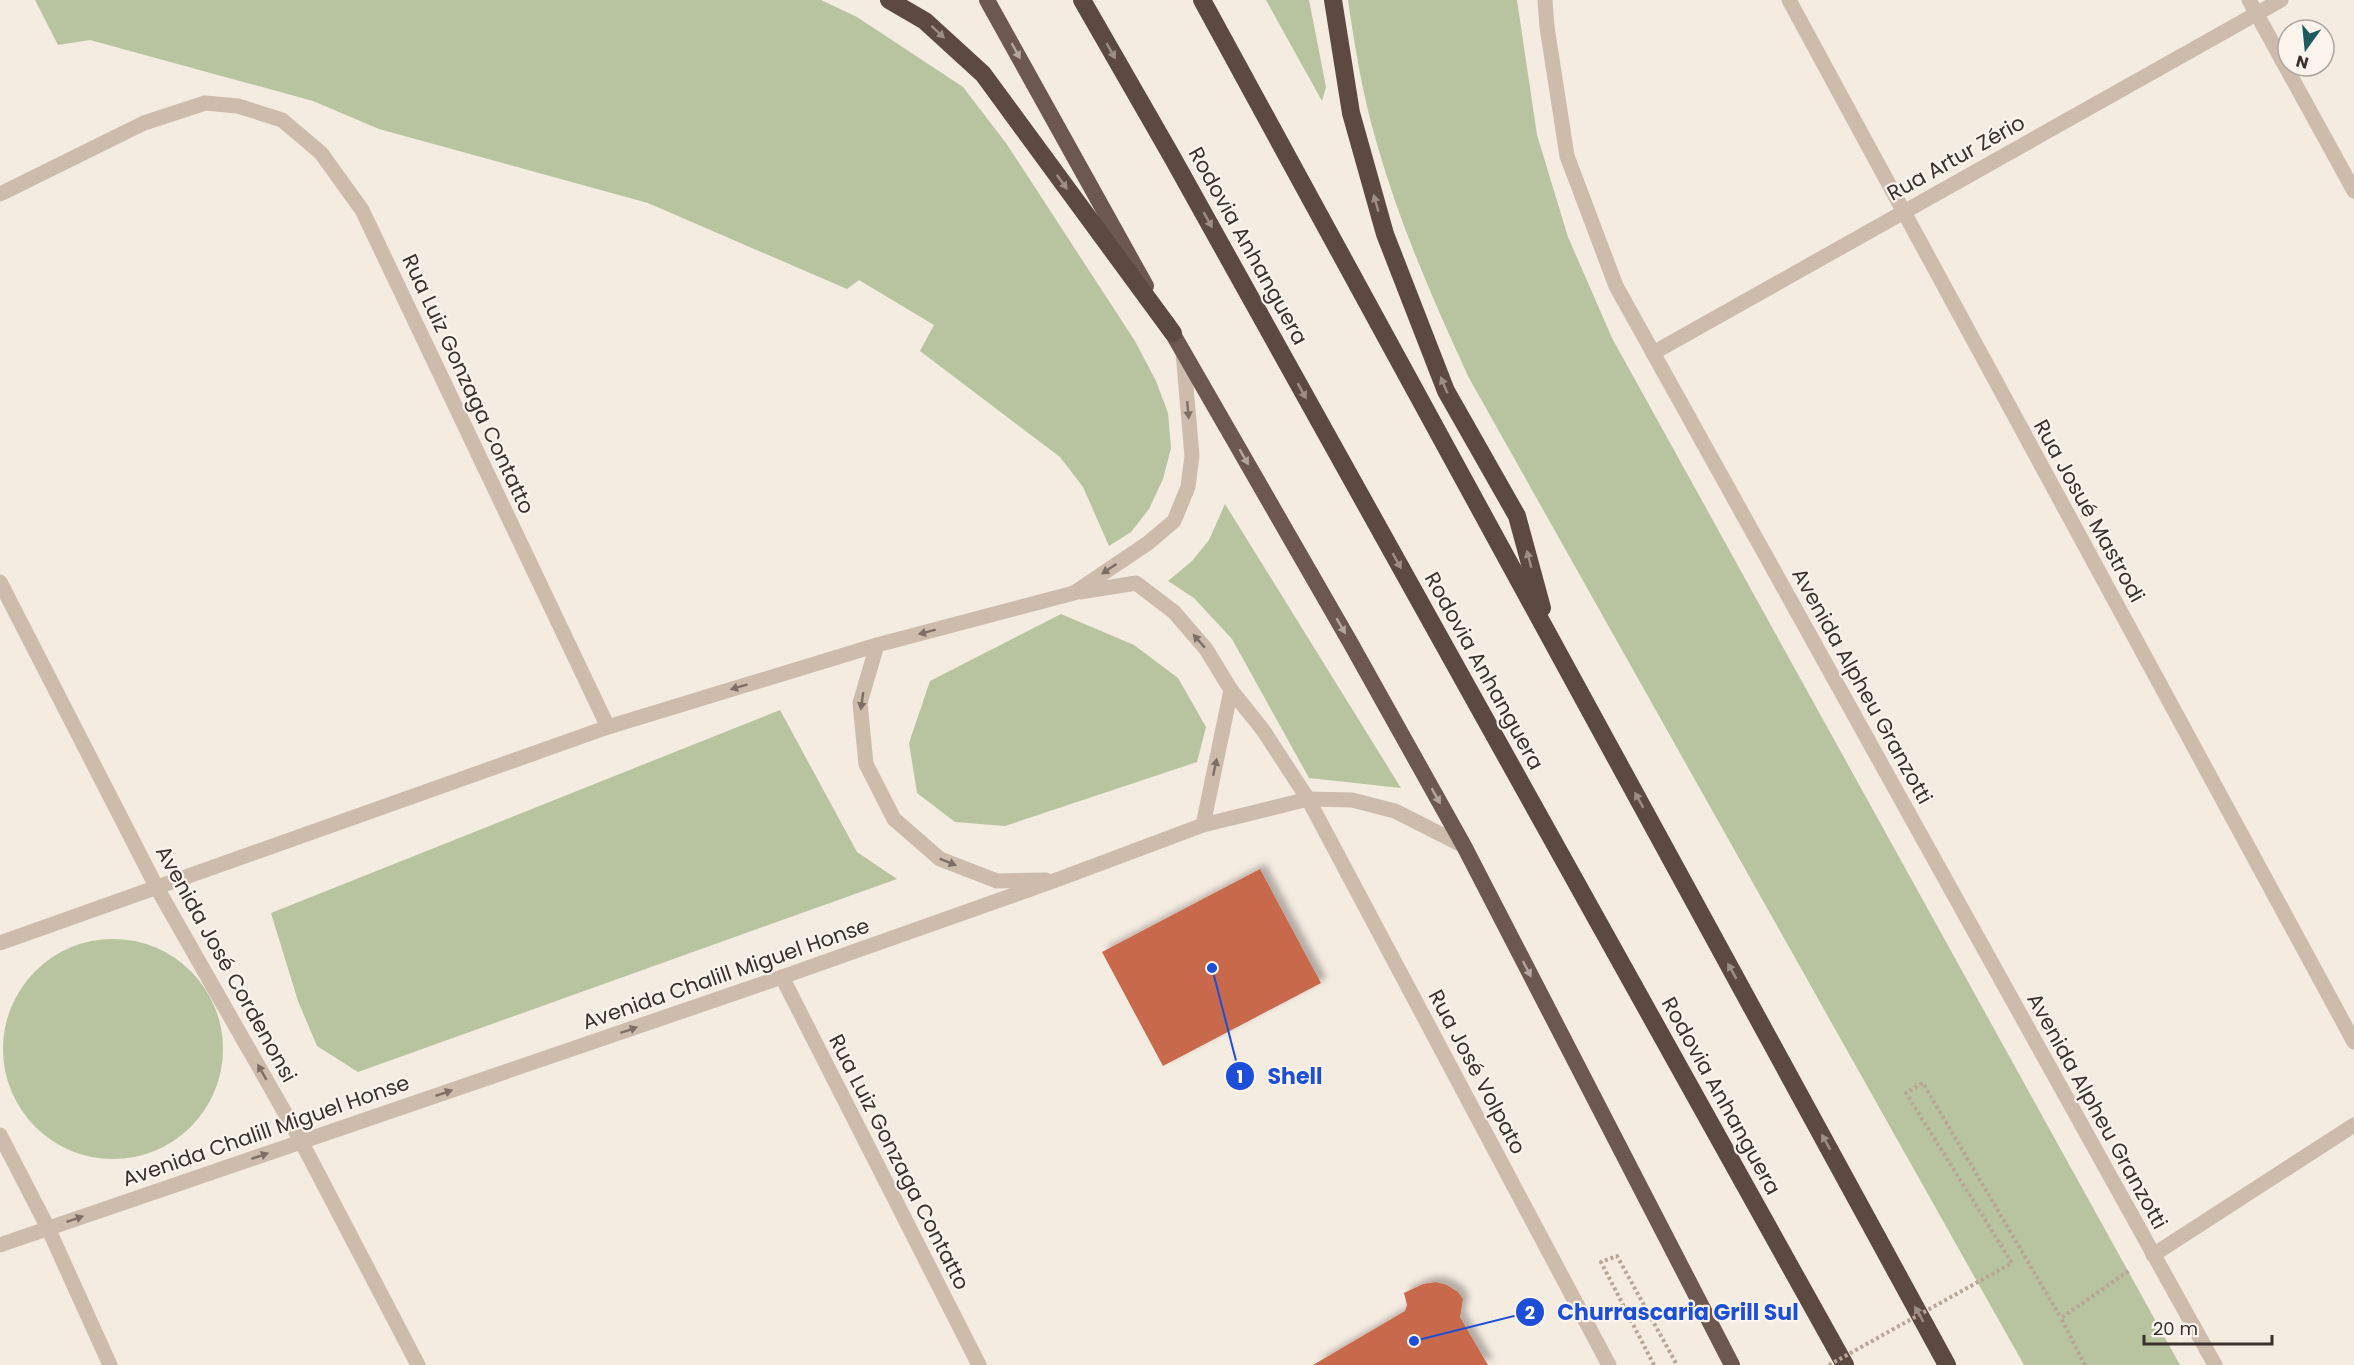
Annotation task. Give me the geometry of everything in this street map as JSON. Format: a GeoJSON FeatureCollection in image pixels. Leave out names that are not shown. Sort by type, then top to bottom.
{"type":"FeatureCollection","features":[{"type":"Feature","properties":{"kind":"highway"},"geometry":{"type":"LineString","coordinates":[[889,0],[925,21],[983,74],[1173,333]]}},
{"type":"Feature","properties":{"kind":"highway"},"geometry":{"type":"LineString","coordinates":[[987,0],[1183,352],[1464,846],[1732,1365]]}},
{"type":"Feature","properties":{"kind":"highway","name":"Rodovia Anhanguera"},"geometry":{"type":"LineString","coordinates":[[1082,0],[1183,176],[1845,1365]]}},
{"type":"Feature","properties":{"kind":"highway"},"geometry":{"type":"LineString","coordinates":[[1202,0],[1947,1365]]}},
{"type":"Feature","properties":{"kind":"highway"},"geometry":{"type":"LineString","coordinates":[[1334,0],[1351,113],[1385,234],[1446,391],[1517,516],[1550,636]]}},
{"type":"Feature","properties":{"kind":"street","name":"Avenida Alpheu Granzotti"},"geometry":{"type":"LineString","coordinates":[[1545,0],[1567,156],[1616,286],[2215,1365]]}},
{"type":"Feature","properties":{"kind":"street","name":"Rua Josué Mastrodi"},"geometry":{"type":"LineString","coordinates":[[1789,0],[2354,1042]]}},
{"type":"Feature","properties":{"kind":"street","name":"Rua Artur Zério"},"geometry":{"type":"LineString","coordinates":[[1653,353],[1903,213],[2253,6],[2281,0]]}},
{"type":"Feature","properties":{"kind":"street"},"geometry":{"type":"LineString","coordinates":[[2253,6],[2354,191]]}},
{"type":"Feature","properties":{"kind":"street","name":"Rua Luiz Gonzaga Contatto"},"geometry":{"type":"LineString","coordinates":[[0,194],[144,123],[205,104],[238,106],[282,120],[321,153],[362,210],[608,727]]}},
{"type":"Feature","properties":{"kind":"street"},"geometry":{"type":"LineString","coordinates":[[0,943],[608,727],[877,645],[1074,593],[1148,543],[1174,521],[1188,487],[1192,456],[1183,352]]}},
{"type":"Feature","properties":{"kind":"street","name":"Avenida José Cordenonsi"},"geometry":{"type":"LineString","coordinates":[[0,582],[157,888],[301,1141],[418,1365]]}},
{"type":"Feature","properties":{"kind":"street","name":"Rua José Volpato"},"geometry":{"type":"LineString","coordinates":[[1074,593],[1136,583],[1174,612],[1206,649],[1231,690],[1263,730],[1308,799],[1609,1365]]}},
{"type":"Feature","properties":{"kind":"street"},"geometry":{"type":"LineString","coordinates":[[877,645],[860,703],[861,714],[866,764],[894,819],[940,859],[988,877],[998,880],[1059,879]]}},
{"type":"Feature","properties":{"kind":"street"},"geometry":{"type":"LineString","coordinates":[[1203,825],[1231,690]]}},
{"type":"Feature","properties":{"kind":"street","name":"Avenida Chalill Miguel Honse"},"geometry":{"type":"LineString","coordinates":[[0,1245],[782,977],[1059,879],[1203,825],[1308,799],[1352,800],[1395,811],[1464,846]]}},
{"type":"Feature","properties":{"kind":"street","name":"Rua Luiz Gonzaga Contatto"},"geometry":{"type":"LineString","coordinates":[[782,977],[979,1365]]}},
{"type":"Feature","properties":{"kind":"street"},"geometry":{"type":"LineString","coordinates":[[2153,1255],[2354,1125]]}},
{"type":"Feature","properties":{"kind":"street"},"geometry":{"type":"LineString","coordinates":[[0,1135],[48,1228],[110,1365]]}},
{"type":"Feature","properties":{"kind":"path"},"geometry":{"type":"LineString","coordinates":[[1829,1365],[2012,1263],[1906,1093],[1923,1083],[2061,1318],[2085,1365]]}},
{"type":"Feature","properties":{"kind":"path"},"geometry":{"type":"LineString","coordinates":[[2061,1318],[2153,1255]]}},
{"type":"Feature","properties":{"kind":"path"},"geometry":{"type":"LineString","coordinates":[[1654,1365],[1601,1262],[1617,1256],[1677,1365]]}},
{"type":"Feature","properties":{"kind":"green space"},"geometry":{"type":"Polygon","coordinates":[[[35,0],[821,0],[857,17],[963,87],[1006,143],[1135,341],[1156,381],[1168,413],[1171,448],[1163,479],[1149,509],[1131,532],[1109,546],[1083,487],[1060,457],[920,351],[934,325],[859,280],[847,289],[648,203],[379,129],[313,101],[90,40],[58,45],[35,0]]]}},
{"type":"Feature","properties":{"kind":"green space"},"geometry":{"type":"Polygon","coordinates":[[[1266,0],[1309,0],[1326,87],[1322,101],[1266,0]]]}},
{"type":"Feature","properties":{"kind":"green space"},"geometry":{"type":"Polygon","coordinates":[[[1348,0],[1517,0],[1537,135],[1568,237],[1612,338],[2180,1365],[2024,1365],[1469,378],[1418,263],[1386,174],[1364,90],[1348,0]]]}},
{"type":"Feature","properties":{"kind":"green space"},"geometry":{"type":"Polygon","coordinates":[[[1225,504],[1401,788],[1309,778],[1232,639],[1194,598],[1168,581],[1192,561],[1209,540],[1225,504]]]}},
{"type":"Feature","properties":{"kind":"green space"},"geometry":{"type":"Polygon","coordinates":[[[1061,614],[1134,645],[1178,678],[1206,727],[1197,762],[1005,826],[955,822],[917,793],[909,743],[930,681],[1061,614]]]}},
{"type":"Feature","properties":{"kind":"green space"},"geometry":{"type":"Polygon","coordinates":[[[780,710],[857,852],[897,879],[358,1072],[317,1046],[298,1001],[271,913],[780,710]]]}},
{"type":"Feature","properties":{"kind":"green space"},"geometry":{"type":"Polygon","coordinates":[[[102,939],[124,939],[155,947],[174,957],[191,971],[205,988],[215,1007],[223,1038],[223,1060],[215,1091],[205,1110],[191,1127],[174,1141],[155,1151],[124,1159],[102,1159],[61,1146],[43,1134],[28,1119],[11,1091],[3,1060],[3,1038],[16,997],[28,979],[43,964],[71,947],[102,939]]]}},
{"type":"Feature","properties":{"kind":"building"},"geometry":{"type":"Polygon","coordinates":[[[1260,869],[1321,983],[1163,1066],[1102,952],[1260,869]]]}},
{"type":"Feature","properties":{"kind":"building"},"geometry":{"type":"Polygon","coordinates":[[[1436,1282],[1447,1285],[1458,1292],[1463,1299],[1460,1317],[1488,1365],[1313,1365],[1405,1311],[1407,1305],[1404,1293],[1423,1284],[1436,1282]]]}},
{"type":"Feature","properties":{"kind":"place","name":"Shell"},"geometry":{"type":"Point","coordinates":[1212,968]}},
{"type":"Feature","properties":{"kind":"place","name":"Churrascaria Grill Sul"},"geometry":{"type":"Point","coordinates":[1414,1341]}}]}
